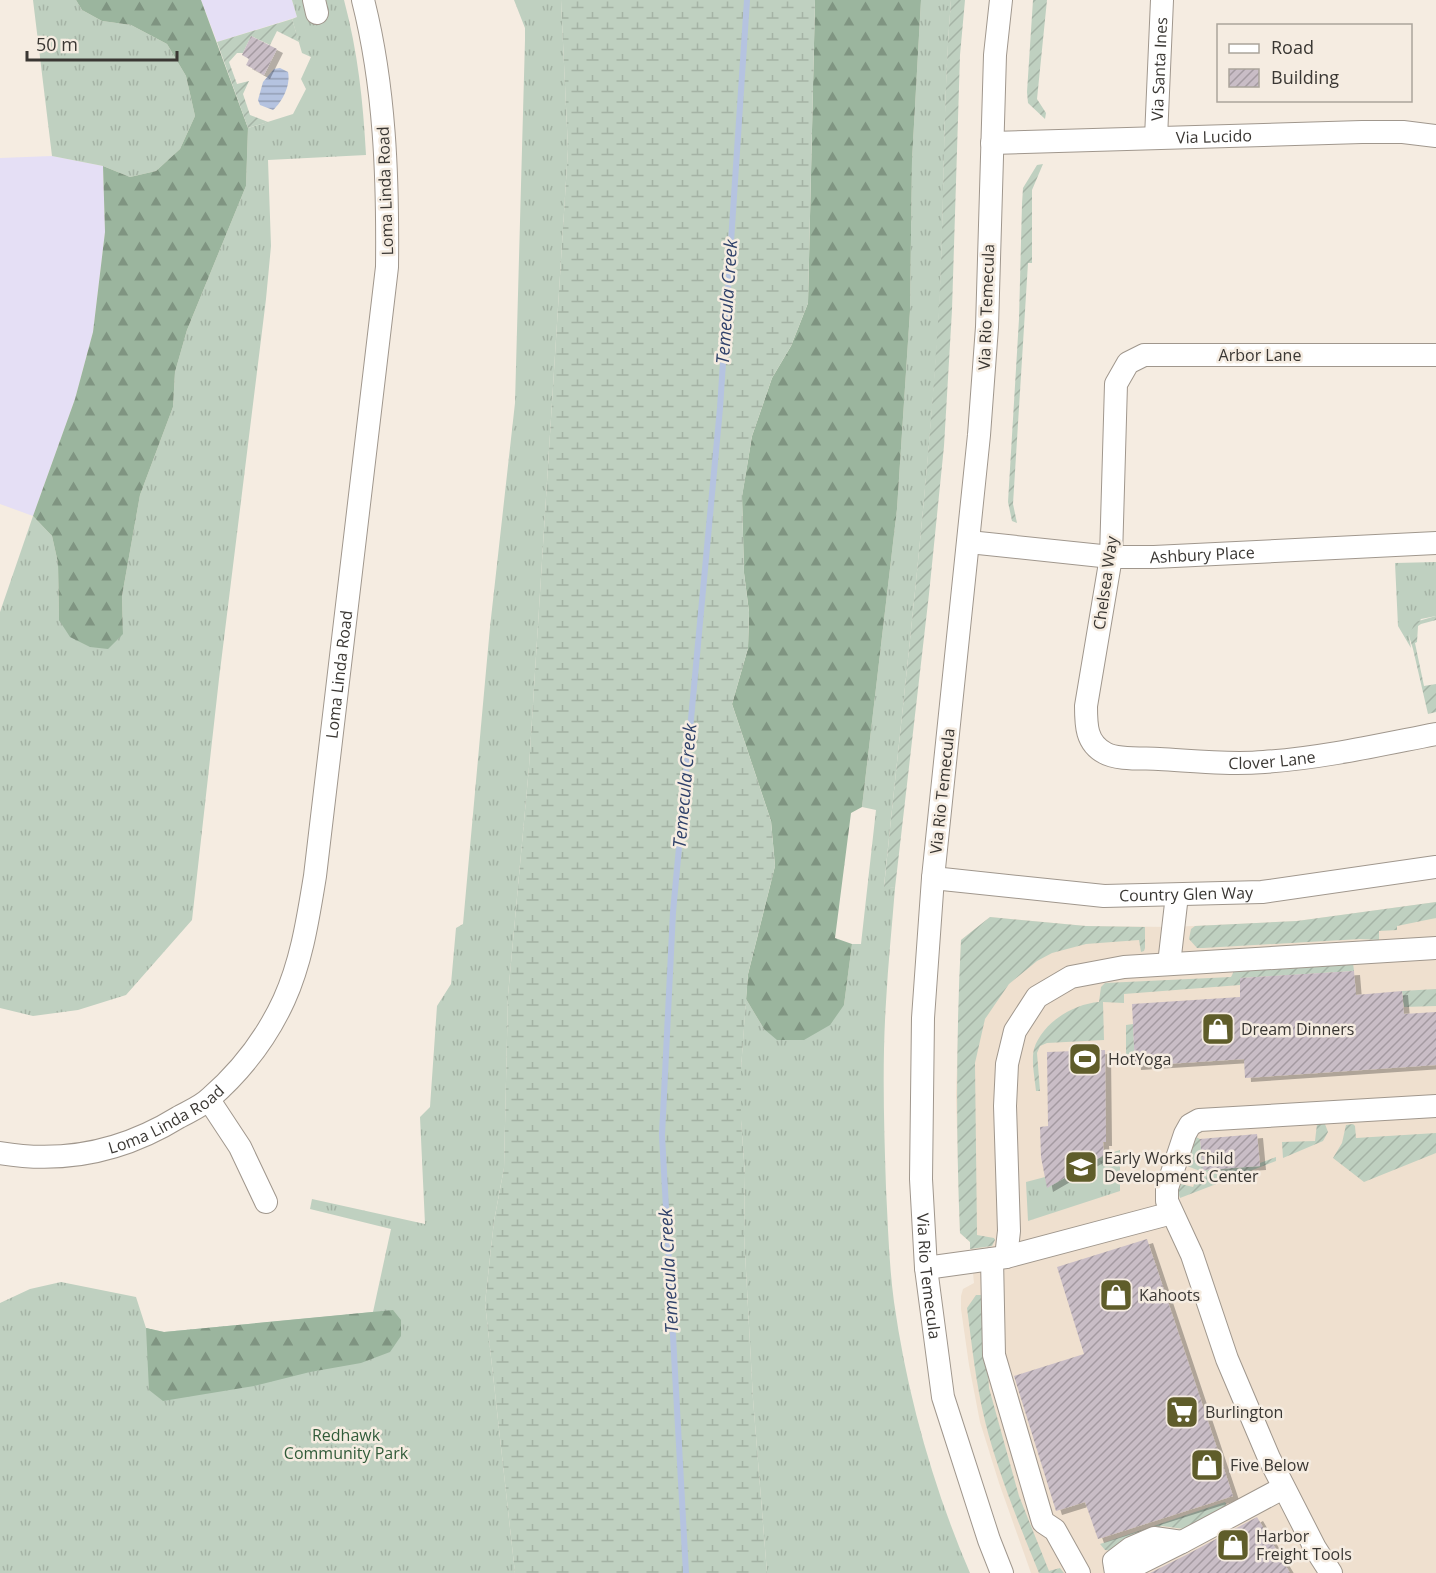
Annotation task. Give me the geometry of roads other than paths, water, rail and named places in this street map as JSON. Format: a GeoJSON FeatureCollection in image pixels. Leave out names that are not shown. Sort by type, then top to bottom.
{"type":"FeatureCollection","features":[{"type":"Feature","properties":{"kind":"street","name":"Loma Linda Road"},"geometry":{"type":"LineString","coordinates":[[0,1153],[23,1157],[64,1157],[107,1149],[155,1132],[209,1100],[254,1052],[284,1000],[302,949],[315,876],[387,267],[387,191],[381,109],[369,24],[363,0]]}},
{"type":"Feature","properties":{"kind":"street","name":"Via Rio Temecula"},"geometry":{"type":"LineString","coordinates":[[1001,0],[995,55],[987,327],[969,542],[933,878],[923,1018],[921,1179],[926,1268],[942,1397],[1002,1573]]}},
{"type":"Feature","properties":{"kind":"street","name":"Via Santa Ines"},"geometry":{"type":"LineString","coordinates":[[1156,138],[1162,0]]}},
{"type":"Feature","properties":{"kind":"street","name":"Via Lucido"},"geometry":{"type":"LineString","coordinates":[[992,143],[1362,132],[1403,132],[1436,136]]}},
{"type":"Feature","properties":{"kind":"street","name":"Arbor Lane"},"geometry":{"type":"LineString","coordinates":[[1115,402],[1116,384],[1128,363],[1144,354],[1436,355]]}},
{"type":"Feature","properties":{"kind":"street","name":"Chelsea Way"},"geometry":{"type":"LineString","coordinates":[[1107,754],[1096,746],[1086,730],[1086,706],[1111,557],[1115,402]]}},
{"type":"Feature","properties":{"kind":"street","name":"Ashbury Place"},"geometry":{"type":"LineString","coordinates":[[969,542],[1111,557],[1154,557],[1436,543]]}},
{"type":"Feature","properties":{"kind":"street","name":"Clover Lane"},"geometry":{"type":"LineString","coordinates":[[1107,754],[1220,763],[1263,763],[1311,758],[1436,734]]}},
{"type":"Feature","properties":{"kind":"street","name":"Country Glen Way"},"geometry":{"type":"LineString","coordinates":[[933,878],[1104,896],[1177,895],[1262,892],[1436,867]]}},
{"type":"Feature","properties":{"kind":"street"},"geometry":{"type":"LineString","coordinates":[[1169,964],[1177,895]]}},
{"type":"Feature","properties":{"kind":"street"},"geometry":{"type":"LineString","coordinates":[[1078,1573],[1056,1530],[1043,1522],[994,1355],[999,1258],[1009,1231],[1005,1106],[1007,1064],[1015,1031],[1037,997],[1071,977],[1124,967],[1436,948]]}},
{"type":"Feature","properties":{"kind":"street"},"geometry":{"type":"LineString","coordinates":[[209,1100],[240,1147],[266,1202]]}},
{"type":"Feature","properties":{"kind":"street"},"geometry":{"type":"LineString","coordinates":[[1331,1573],[1283,1488],[1227,1359],[1192,1255],[1167,1201],[1167,1188],[1185,1134],[1190,1125],[1199,1120],[1436,1106]]}},
{"type":"Feature","properties":{"kind":"street"},"geometry":{"type":"LineString","coordinates":[[926,1268],[999,1258],[1172,1213]]}},
{"type":"Feature","properties":{"kind":"street"},"geometry":{"type":"LineString","coordinates":[[1118,1573],[1283,1488]]}},
{"type":"Feature","properties":{"kind":"water"},"geometry":{"type":"Polygon","coordinates":[[[280,68],[288,72],[289,77],[280,103],[273,110],[260,105],[258,100],[263,82],[274,69],[280,68]]]}},
{"type":"Feature","properties":{"kind":"waterway","name":"Temecula Creek"},"geometry":{"type":"LineString","coordinates":[[686,1573],[662,1135],[673,912],[720,408],[747,0]]}},
{"type":"Feature","properties":{"kind":"place","name":"Dream Dinners"},"geometry":{"type":"Point","coordinates":[1218,1029]}},
{"type":"Feature","properties":{"kind":"place","name":"HotYoga"},"geometry":{"type":"Point","coordinates":[1085,1059]}},
{"type":"Feature","properties":{"kind":"place","name":"Early Works Child Development Center"},"geometry":{"type":"Point","coordinates":[1081,1167]}},
{"type":"Feature","properties":{"kind":"place","name":"Kahoots"},"geometry":{"type":"Point","coordinates":[1116,1295]}},
{"type":"Feature","properties":{"kind":"place","name":"Burlington"},"geometry":{"type":"Point","coordinates":[1182,1412]}},
{"type":"Feature","properties":{"kind":"place","name":"Five Below"},"geometry":{"type":"Point","coordinates":[1207,1465]}},
{"type":"Feature","properties":{"kind":"place","name":"Harbor Freight Tools"},"geometry":{"type":"Point","coordinates":[1233,1545]}},
{"type":"Feature","properties":{"kind":"park label","name":"Redhawk Community Park"},"geometry":{"type":"Point","coordinates":[346,1444]}}]}
